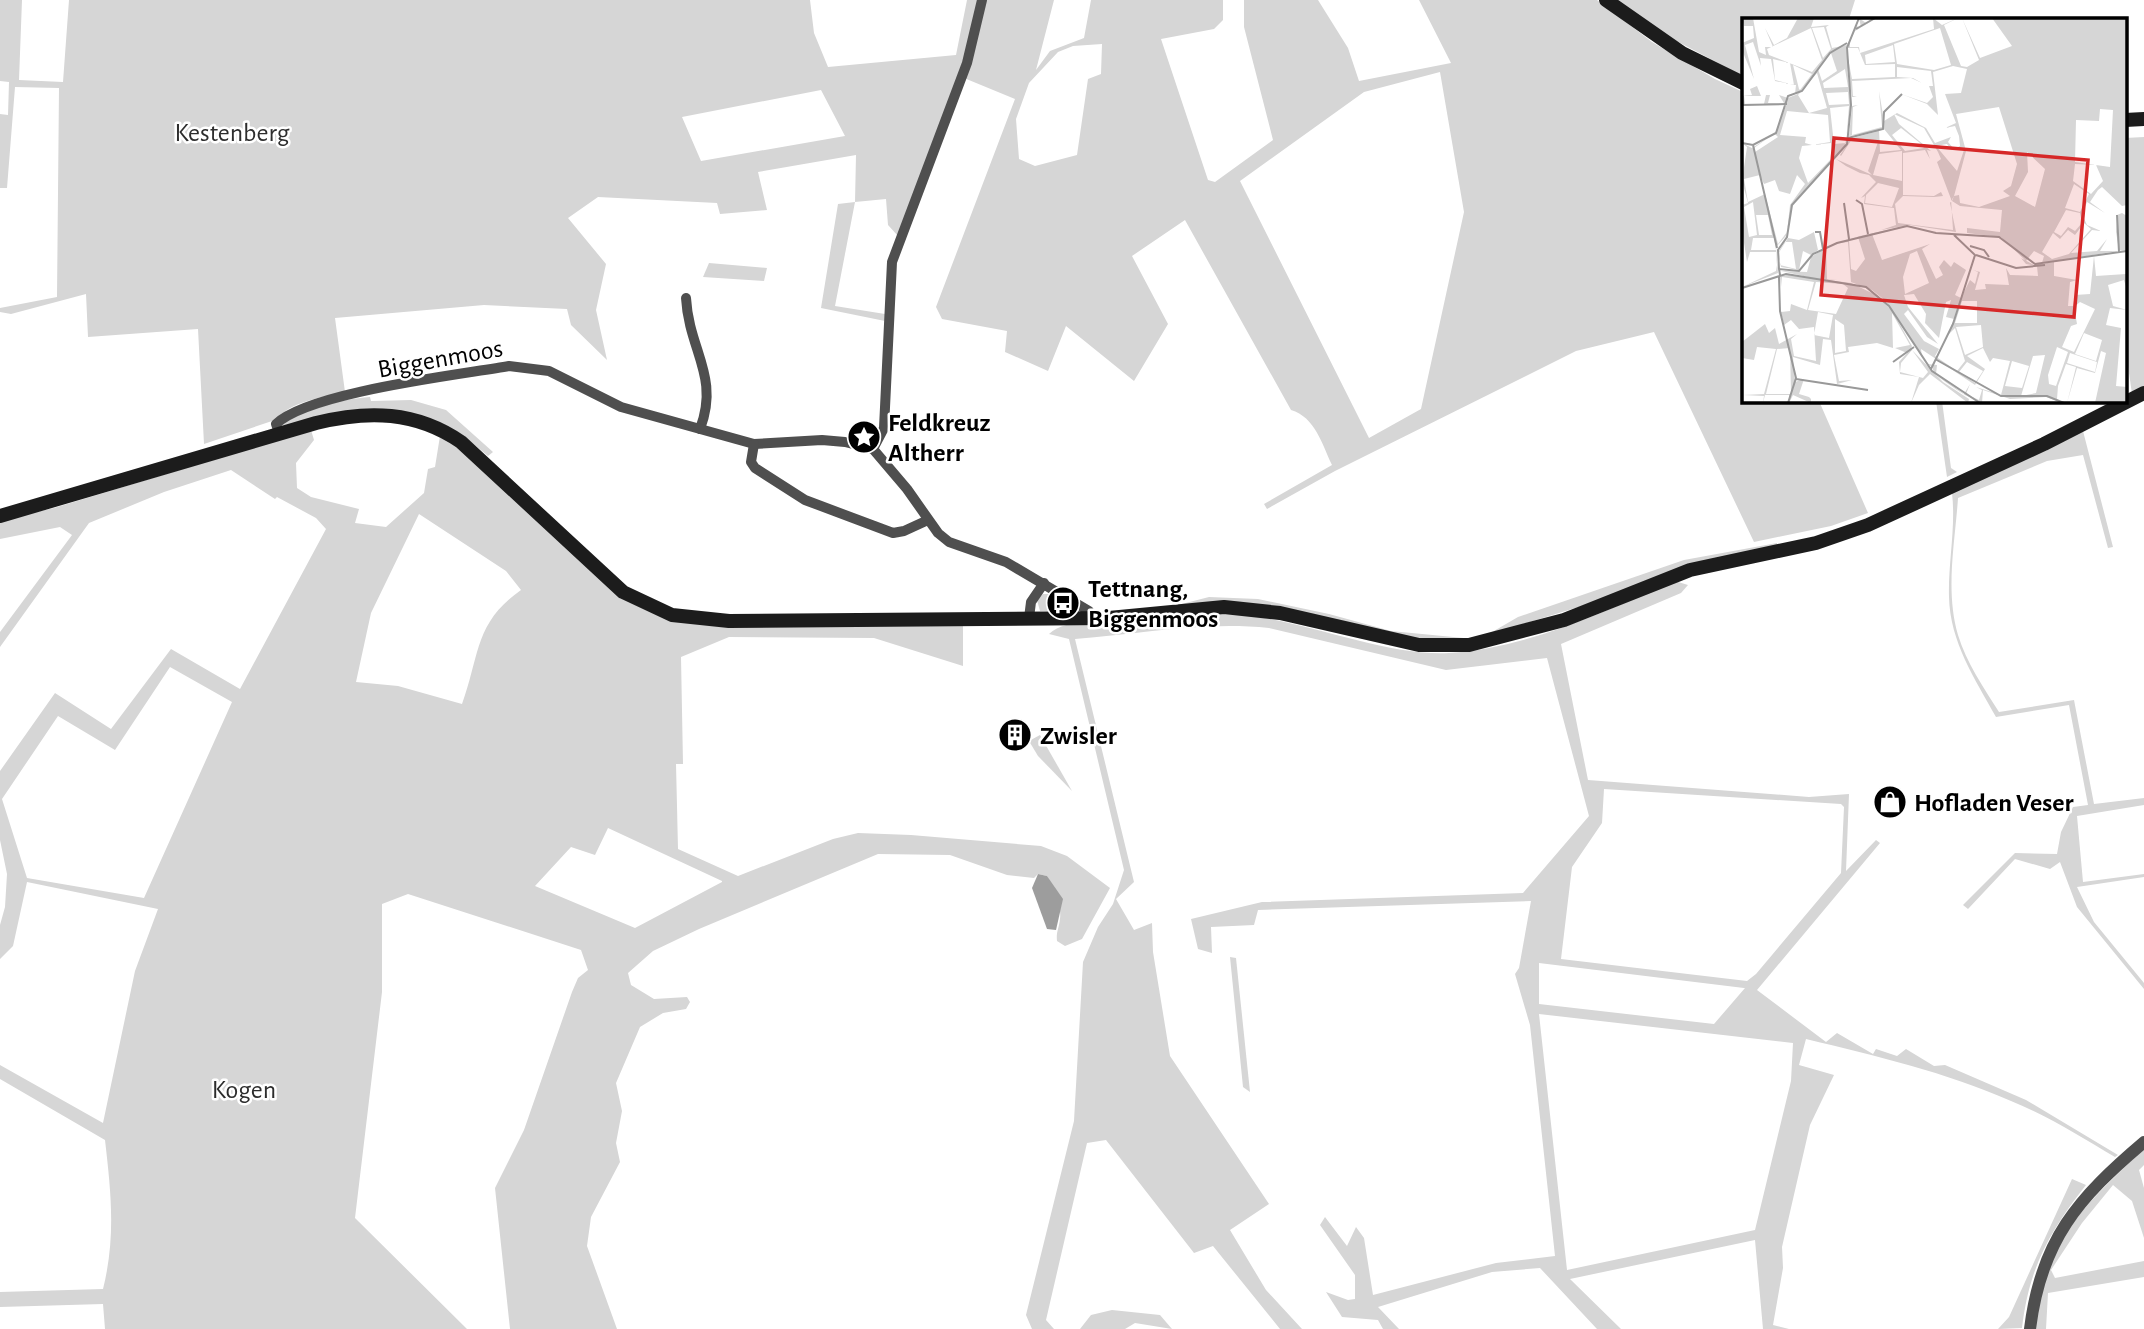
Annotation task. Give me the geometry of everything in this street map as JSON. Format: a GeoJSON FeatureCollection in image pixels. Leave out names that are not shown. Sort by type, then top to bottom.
{"type":"FeatureCollection","features":[{"type":"Feature","properties":{"kind":"main road"},"geometry":{"type":"LineString","coordinates":[[1606,0],[1682,53],[1742,83]]}},
{"type":"Feature","properties":{"kind":"main road"},"geometry":{"type":"LineString","coordinates":[[2126,120],[2144,119]]}},
{"type":"Feature","properties":{"kind":"main road"},"geometry":{"type":"LineString","coordinates":[[0,516],[338,417],[369,414],[406,417],[435,427],[473,450],[611,582],[636,600],[672,615],[729,621],[1092,618],[1148,617],[1205,608],[1243,608],[1419,645],[1452,646],[1487,642],[1587,612],[1689,570],[1816,543],[1868,525],[2034,449],[2144,393]]}},
{"type":"Feature","properties":{"kind":"street"},"geometry":{"type":"LineString","coordinates":[[982,0],[967,63],[892,262],[884,428],[873,449],[928,520],[949,542],[1000,560],[1044,583],[1089,611],[1092,618]]}},
{"type":"Feature","properties":{"kind":"street"},"geometry":{"type":"LineString","coordinates":[[686,298],[688,322],[709,396],[700,429]]}},
{"type":"Feature","properties":{"kind":"street","name":"Biggenmoos"},"geometry":{"type":"LineString","coordinates":[[279,433],[276,424],[285,416],[325,399],[509,366],[549,371],[621,407],[754,444],[822,440],[852,443],[873,449]]}},
{"type":"Feature","properties":{"kind":"street"},"geometry":{"type":"LineString","coordinates":[[754,444],[751,462],[755,468],[805,500],[893,533],[928,520]]}},
{"type":"Feature","properties":{"kind":"street"},"geometry":{"type":"LineString","coordinates":[[1029,618],[1031,602],[1044,583]]}},
{"type":"Feature","properties":{"kind":"street"},"geometry":{"type":"LineString","coordinates":[[2030,1329],[2037,1282],[2063,1225],[2104,1177],[2144,1142]]}},
{"type":"Feature","properties":{"kind":"green space","name":"Kestenberg"},"geometry":{"type":"Polygon","coordinates":[[[0,0],[22,0],[19,80],[63,82],[69,0],[810,0],[814,33],[828,67],[956,55],[967,0],[979,0],[960,72],[898,236],[888,225],[886,199],[855,202],[856,155],[758,172],[767,210],[720,214],[717,203],[598,197],[568,218],[606,264],[596,310],[607,360],[571,325],[567,309],[484,305],[335,318],[345,392],[298,405],[275,420],[204,444],[198,329],[88,337],[86,294],[11,314],[0,312],[0,308],[57,297],[59,88],[15,87],[7,188],[0,188],[0,114],[8,115],[9,82],[0,81],[0,0]],[[821,90],[682,117],[701,161],[845,136],[821,90]]]}},
{"type":"Feature","properties":{"kind":"green space"},"geometry":{"type":"Polygon","coordinates":[[[985,0],[1054,0],[1036,70],[1050,51],[1084,38],[1091,0],[1223,0],[1223,20],[1214,29],[1161,39],[1208,180],[1215,182],[1273,140],[1244,27],[1244,0],[1318,0],[1348,48],[1359,81],[1451,63],[1419,0],[1597,0],[1652,42],[1742,92],[1742,402],[1819,402],[1868,513],[1831,526],[1754,542],[1654,332],[1576,351],[1335,471],[1267,509],[1264,504],[1332,465],[1312,425],[1291,410],[1185,220],[1132,256],[1168,324],[1134,381],[1066,326],[1048,371],[1005,352],[1007,331],[942,319],[936,307],[1015,99],[964,78],[985,0]],[[1102,44],[1073,46],[1058,52],[1029,83],[1016,119],[1019,159],[1035,166],[1077,155],[1088,79],[1101,74],[1102,44]],[[1440,72],[1364,92],[1240,181],[1369,438],[1421,409],[1464,212],[1440,72]]]}},
{"type":"Feature","properties":{"kind":"green space"},"geometry":{"type":"Polygon","coordinates":[[[1617,0],[1855,0],[1849,18],[1742,18],[1742,75],[1665,35],[1617,0]]]}},
{"type":"Feature","properties":{"kind":"green space"},"geometry":{"type":"Polygon","coordinates":[[[2144,137],[2144,388],[2132,394],[2126,352],[2126,138],[2144,137]]]}},
{"type":"Feature","properties":{"kind":"green space"},"geometry":{"type":"Polygon","coordinates":[[[855,202],[835,306],[885,314],[885,321],[821,308],[838,204],[855,202]]]}},
{"type":"Feature","properties":{"kind":"green space"},"geometry":{"type":"Polygon","coordinates":[[[709,263],[767,268],[764,281],[703,277],[709,263]]]}},
{"type":"Feature","properties":{"kind":"green space"},"geometry":{"type":"Polygon","coordinates":[[[370,397],[371,401],[411,400],[446,410],[493,452],[488,456],[465,437],[416,414],[282,426],[281,423],[324,405],[370,397]]]}},
{"type":"Feature","properties":{"kind":"green space"},"geometry":{"type":"Polygon","coordinates":[[[1936,402],[1942,402],[1951,468],[1957,472],[1947,477],[1936,402]]]}},
{"type":"Feature","properties":{"kind":"green space","name":"Kogen"},"geometry":{"type":"Polygon","coordinates":[[[311,430],[314,440],[296,463],[297,488],[311,497],[359,509],[355,523],[386,527],[424,493],[428,469],[435,467],[440,436],[455,445],[618,595],[641,608],[689,622],[714,626],[963,623],[963,666],[874,638],[729,637],[681,657],[683,764],[676,764],[678,849],[738,876],[833,839],[858,833],[1041,846],[1067,856],[1110,888],[1082,939],[1065,946],[1057,941],[1060,908],[1047,876],[1038,874],[1034,878],[1007,875],[950,855],[878,854],[699,929],[653,951],[628,973],[631,985],[654,999],[687,997],[690,1002],[686,1009],[663,1013],[640,1027],[616,1083],[622,1111],[616,1143],[620,1162],[591,1217],[587,1246],[617,1329],[510,1329],[495,1188],[524,1130],[572,992],[578,978],[588,970],[581,950],[408,894],[382,904],[382,992],[355,1218],[467,1329],[105,1329],[103,1304],[0,1307],[0,1292],[103,1289],[110,1251],[111,1214],[105,1140],[0,1079],[0,1065],[103,1123],[135,971],[158,909],[27,882],[13,946],[0,959],[0,925],[5,907],[7,874],[0,840],[0,771],[55,693],[111,729],[171,649],[240,689],[326,529],[316,518],[277,497],[275,499],[231,470],[164,492],[89,523],[0,647],[0,632],[72,535],[60,527],[0,539],[0,520],[54,508],[311,430]],[[419,514],[371,613],[356,682],[398,686],[462,704],[486,628],[494,615],[521,590],[506,571],[419,514]],[[170,667],[115,750],[58,716],[2,799],[27,878],[144,898],[232,702],[170,667]],[[608,828],[595,855],[571,847],[535,886],[635,928],[722,882],[608,828]]]}},
{"type":"Feature","properties":{"kind":"green space"},"geometry":{"type":"Polygon","coordinates":[[[2083,431],[2113,547],[2108,548],[2083,455],[2047,461],[1958,498],[1952,601],[1961,645],[1999,712],[2074,700],[2094,804],[2144,798],[2144,805],[2077,816],[2083,882],[2144,874],[2144,877],[2077,887],[2094,922],[2144,983],[2144,989],[2077,907],[2060,862],[2050,869],[2015,859],[1968,909],[1963,905],[2015,853],[2057,854],[2061,832],[2073,807],[2088,805],[2069,705],[1996,717],[1965,660],[1950,614],[1952,493],[2083,431]]]}},
{"type":"Feature","properties":{"kind":"green space"},"geometry":{"type":"Polygon","coordinates":[[[1777,543],[1777,546],[1487,635],[1518,617],[1684,560],[1777,543]]]}},
{"type":"Feature","properties":{"kind":"green space"},"geometry":{"type":"Polygon","coordinates":[[[1675,581],[1688,585],[1681,593],[1561,644],[1588,780],[1809,797],[1849,794],[1846,871],[1876,840],[1880,843],[1757,990],[1826,1042],[1837,1033],[1873,1054],[1876,1049],[1897,1056],[1906,1049],[1934,1066],[1945,1065],[2026,1100],[2118,1155],[2115,1157],[2038,1113],[1961,1081],[1910,1065],[1806,1039],[1799,1065],[1834,1075],[1810,1125],[1782,1247],[1783,1268],[1773,1325],[1789,1329],[1763,1329],[1755,1240],[1570,1279],[1621,1329],[1597,1329],[1540,1268],[1492,1272],[1378,1307],[1399,1329],[1383,1329],[1378,1320],[1342,1317],[1326,1292],[1348,1300],[1355,1299],[1355,1275],[1320,1225],[1325,1217],[1347,1246],[1356,1227],[1364,1238],[1373,1295],[1496,1263],[1555,1256],[1530,1025],[1515,974],[1519,968],[1531,901],[1258,910],[1254,925],[1211,927],[1212,953],[1198,949],[1191,919],[1262,902],[1523,893],[1589,816],[1547,658],[1446,670],[1269,628],[1245,626],[1196,627],[1075,639],[1134,882],[1116,899],[1134,930],[1152,923],[1153,952],[1170,1056],[1269,1204],[1230,1230],[1266,1290],[1302,1329],[1280,1329],[1213,1246],[1194,1253],[1106,1140],[1087,1143],[1046,1320],[1054,1329],[1032,1329],[1026,1315],[1074,1121],[1083,962],[1098,927],[1113,904],[1124,870],[1069,639],[1049,634],[1073,624],[1120,624],[1203,615],[1236,615],[1276,620],[1402,650],[1449,653],[1507,644],[1565,627],[1675,581]],[[1604,789],[1602,823],[1572,867],[1561,959],[1747,981],[1756,974],[1841,873],[1844,807],[1841,804],[1604,789]],[[1539,963],[1539,1004],[1714,1024],[1745,988],[1539,963]],[[1539,1014],[1567,1270],[1755,1230],[1791,1081],[1793,1043],[1539,1014]]]}},
{"type":"Feature","properties":{"kind":"green space"},"geometry":{"type":"Polygon","coordinates":[[[1043,594],[1048,594],[1076,611],[1040,611],[1037,600],[1043,594]]]}},
{"type":"Feature","properties":{"kind":"green space"},"geometry":{"type":"Polygon","coordinates":[[[1209,597],[1258,599],[1391,631],[1474,639],[1418,641],[1323,619],[1170,607],[1209,597]]]}},
{"type":"Feature","properties":{"kind":"green space"},"geometry":{"type":"Polygon","coordinates":[[[1040,735],[1072,791],[1038,756],[1029,741],[1040,735]]]}},
{"type":"Feature","properties":{"kind":"green space"},"geometry":{"type":"Polygon","coordinates":[[[1230,957],[1236,958],[1250,1092],[1243,1087],[1230,957]]]}},
{"type":"Feature","properties":{"kind":"green space"},"geometry":{"type":"Polygon","coordinates":[[[2144,1149],[2144,1165],[2139,1170],[2144,1188],[2144,1238],[2132,1201],[2113,1185],[2082,1223],[2051,1270],[2055,1278],[2144,1261],[2144,1277],[2048,1293],[2046,1329],[2035,1329],[2043,1281],[2060,1242],[2085,1208],[2144,1149]]]}},
{"type":"Feature","properties":{"kind":"green space"},"geometry":{"type":"Polygon","coordinates":[[[2072,1179],[2086,1185],[2061,1219],[2043,1252],[2030,1287],[2022,1328],[1998,1329],[2009,1317],[2072,1179]]]}},
{"type":"Feature","properties":{"kind":"green space"},"geometry":{"type":"Polygon","coordinates":[[[1112,1310],[1160,1315],[1172,1329],[1135,1323],[1125,1329],[1080,1329],[1091,1315],[1112,1310]]]}},
{"type":"Feature","properties":{"kind":"shaded area"},"geometry":{"type":"Polygon","coordinates":[[[1038,874],[1047,876],[1063,899],[1056,930],[1047,929],[1032,888],[1038,874]]]}},
{"type":"Feature","properties":{"kind":"place","name":"Feldkreuz Altherr"},"geometry":{"type":"Point","coordinates":[864,437]}},
{"type":"Feature","properties":{"kind":"place","name":"Tettnang, Biggenmoos"},"geometry":{"type":"Point","coordinates":[1063,603]}},
{"type":"Feature","properties":{"kind":"place","name":"Zwisler"},"geometry":{"type":"Point","coordinates":[1015,735]}},
{"type":"Feature","properties":{"kind":"place","name":"Hofladen Veser"},"geometry":{"type":"Point","coordinates":[1890,802]}}]}
